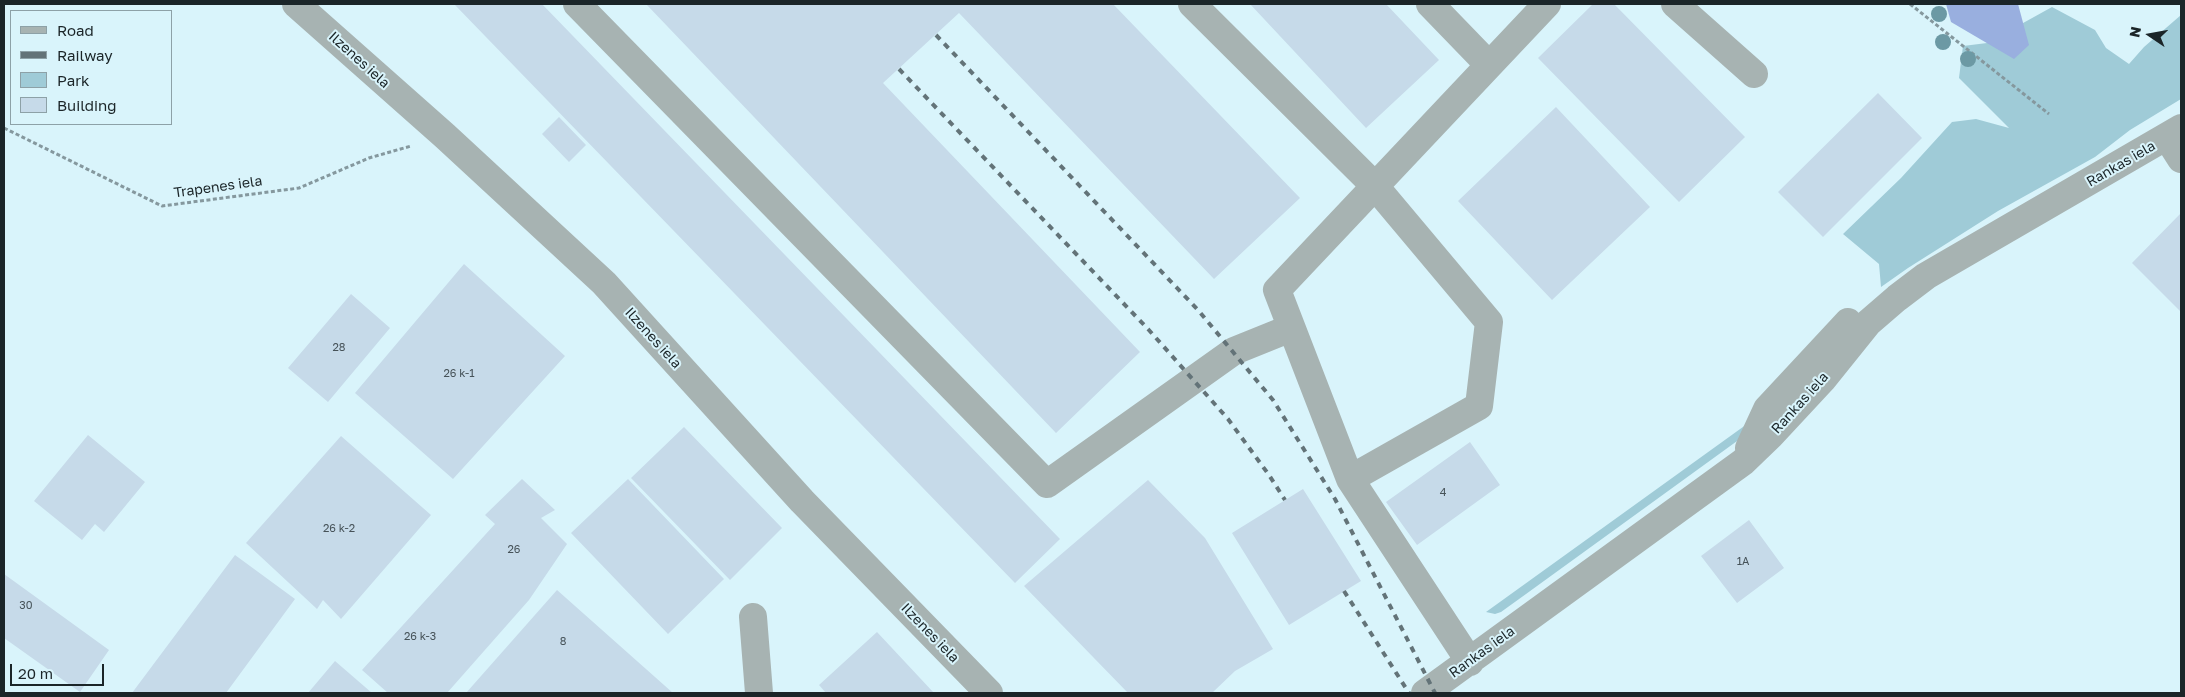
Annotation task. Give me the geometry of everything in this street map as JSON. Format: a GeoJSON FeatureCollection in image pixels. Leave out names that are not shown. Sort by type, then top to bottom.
{"type":"FeatureCollection","features":[{"type":"Feature","properties":{"kind":"street","name":"Ilzenes iela"},"geometry":{"type":"LineString","coordinates":[[296,4],[445,136],[604,283],[802,501],[990,693]]}},
{"type":"Feature","properties":{"kind":"street"},"geometry":{"type":"LineString","coordinates":[[577,4],[1047,484],[1234,351],[1291,328]]}},
{"type":"Feature","properties":{"kind":"street"},"geometry":{"type":"LineString","coordinates":[[1430,4],[1489,65]]}},
{"type":"Feature","properties":{"kind":"street"},"geometry":{"type":"LineString","coordinates":[[1470,662],[1350,479],[1277,290],[1374,185],[1547,4]]}},
{"type":"Feature","properties":{"kind":"street"},"geometry":{"type":"LineString","coordinates":[[1675,4],[1754,74]]}},
{"type":"Feature","properties":{"kind":"street"},"geometry":{"type":"LineString","coordinates":[[1198,6],[1374,185],[1489,322],[1479,406],[1350,479]]}},
{"type":"Feature","properties":{"kind":"street","name":"Rankas iela"},"geometry":{"type":"LineString","coordinates":[[1425,693],[1743,462],[1823,379],[1868,323],[1926,276],[2177,141]]}},
{"type":"Feature","properties":{"kind":"street"},"geometry":{"type":"LineString","coordinates":[[753,617],[759,693]]}},
{"type":"Feature","properties":{"kind":"path"},"geometry":{"type":"LineString","coordinates":[[1910,4],[2049,114]]}},
{"type":"Feature","properties":{"kind":"path","name":"Trapenes iela"},"geometry":{"type":"LineString","coordinates":[[4,128],[162,206],[299,188],[369,158],[445,136]]}},
{"type":"Feature","properties":{"kind":"green space"},"geometry":{"type":"Polygon","coordinates":[[[2052,7],[2095,30],[2106,48],[2129,64],[2144,47],[2181,15],[2181,99],[2130,130],[2095,157],[1998,211],[1881,287],[1879,264],[1843,234],[1901,178],[1952,122],[1976,119],[2009,128],[1959,78],[1963,46],[1987,43],[2052,7]]]}},
{"type":"Feature","properties":{"kind":"green space"},"geometry":{"type":"Polygon","coordinates":[[[1754,419],[1744,436],[1526,594],[1501,612],[1495,614],[1486,612],[1754,419]]]}},
{"type":"Feature","properties":{"kind":"water"},"geometry":{"type":"Polygon","coordinates":[[[1946,4],[2018,4],[2029,45],[2014,59],[1951,22],[1946,4]]]}},
{"type":"Feature","properties":{"kind":"building"},"geometry":{"type":"Polygon","coordinates":[[[454,4],[542,4],[1060,539],[1015,583],[454,4]]]}},
{"type":"Feature","properties":{"kind":"building"},"geometry":{"type":"Polygon","coordinates":[[[646,4],[1113,4],[1300,198],[1214,279],[959,13],[883,83],[1140,352],[1056,433],[646,4]]]}},
{"type":"Feature","properties":{"kind":"building"},"geometry":{"type":"Polygon","coordinates":[[[1250,4],[1386,4],[1439,60],[1366,128],[1250,4]]]}},
{"type":"Feature","properties":{"kind":"building"},"geometry":{"type":"Polygon","coordinates":[[[1593,4],[1614,4],[1745,137],[1679,202],[1538,58],[1593,4]]]}},
{"type":"Feature","properties":{"kind":"building"},"geometry":{"type":"Polygon","coordinates":[[[1878,93],[1922,138],[1823,237],[1778,192],[1878,93]]]}},
{"type":"Feature","properties":{"kind":"building"},"geometry":{"type":"Polygon","coordinates":[[[1556,107],[1650,207],[1552,300],[1458,201],[1556,107]]]}},
{"type":"Feature","properties":{"kind":"building"},"geometry":{"type":"Polygon","coordinates":[[[559,117],[586,145],[569,162],[542,134],[559,117]]]}},
{"type":"Feature","properties":{"kind":"building"},"geometry":{"type":"Polygon","coordinates":[[[2181,213],[2181,312],[2132,263],[2181,213]]]}},
{"type":"Feature","properties":{"kind":"building"},"geometry":{"type":"Polygon","coordinates":[[[464,264],[565,356],[453,479],[355,393],[464,264]]]}},
{"type":"Feature","properties":{"kind":"building"},"geometry":{"type":"Polygon","coordinates":[[[351,294],[390,328],[328,402],[288,368],[351,294]]]}},
{"type":"Feature","properties":{"kind":"building"},"geometry":{"type":"Polygon","coordinates":[[[684,427],[782,528],[730,580],[631,478],[684,427]]]}},
{"type":"Feature","properties":{"kind":"building"},"geometry":{"type":"Polygon","coordinates":[[[88,435],[145,482],[104,532],[95,524],[82,540],[34,501],[88,435]]]}},
{"type":"Feature","properties":{"kind":"building"},"geometry":{"type":"Polygon","coordinates":[[[341,436],[431,515],[341,619],[323,600],[317,609],[246,543],[341,436]]]}},
{"type":"Feature","properties":{"kind":"building"},"geometry":{"type":"Polygon","coordinates":[[[1470,442],[1500,485],[1417,545],[1386,502],[1470,442]]]}},
{"type":"Feature","properties":{"kind":"building"},"geometry":{"type":"Polygon","coordinates":[[[522,479],[555,510],[541,518],[567,544],[529,600],[447,693],[388,693],[362,670],[495,524],[485,515],[522,479]]]}},
{"type":"Feature","properties":{"kind":"building"},"geometry":{"type":"Polygon","coordinates":[[[628,479],[724,579],[668,634],[571,533],[628,479]]]}},
{"type":"Feature","properties":{"kind":"building"},"geometry":{"type":"Polygon","coordinates":[[[1148,480],[1205,538],[1273,649],[1235,671],[1212,693],[1128,693],[1024,586],[1148,480]]]}},
{"type":"Feature","properties":{"kind":"building"},"geometry":{"type":"Polygon","coordinates":[[[1303,489],[1361,581],[1289,625],[1232,533],[1303,489]]]}},
{"type":"Feature","properties":{"kind":"building"},"geometry":{"type":"Polygon","coordinates":[[[1749,520],[1784,568],[1737,603],[1701,556],[1749,520]]]}},
{"type":"Feature","properties":{"kind":"building"},"geometry":{"type":"Polygon","coordinates":[[[235,555],[295,599],[226,693],[132,693],[235,555]]]}},
{"type":"Feature","properties":{"kind":"building"},"geometry":{"type":"Polygon","coordinates":[[[4,574],[109,650],[80,692],[4,638],[4,574]]]}},
{"type":"Feature","properties":{"kind":"building"},"geometry":{"type":"Polygon","coordinates":[[[557,590],[673,693],[466,693],[557,590]]]}},
{"type":"Feature","properties":{"kind":"building"},"geometry":{"type":"Polygon","coordinates":[[[877,632],[934,693],[826,693],[819,685],[877,632]]]}},
{"type":"Feature","properties":{"kind":"building"},"geometry":{"type":"Polygon","coordinates":[[[335,661],[372,693],[308,693],[335,661]]]}},
{"type":"Feature","properties":{"kind":"railway"},"geometry":{"type":"LineString","coordinates":[[936,35],[1198,310],[1273,400],[1335,499],[1435,693]]}},
{"type":"Feature","properties":{"kind":"railway"},"geometry":{"type":"LineString","coordinates":[[899,69],[1148,329],[1228,419],[1285,500]]}},
{"type":"Feature","properties":{"kind":"railway"},"geometry":{"type":"LineString","coordinates":[[1344,591],[1409,693]]}}]}
